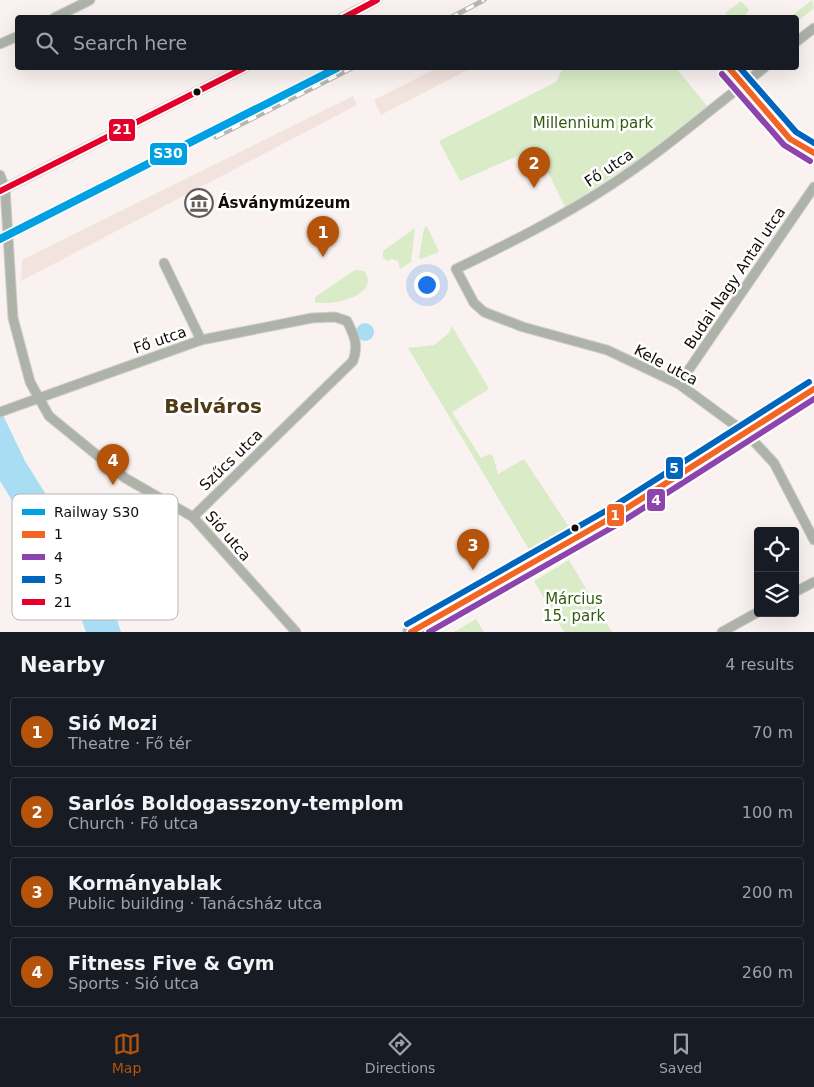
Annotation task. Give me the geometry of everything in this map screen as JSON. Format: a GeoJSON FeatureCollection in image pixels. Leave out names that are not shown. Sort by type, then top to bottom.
{"type":"FeatureCollection","features":[{"type":"Feature","properties":{"kind":"main road"},"geometry":{"type":"LineString","coordinates":[[411,632],[556,551],[748,434],[814,389]]}},
{"type":"Feature","properties":{"kind":"street"},"geometry":{"type":"LineString","coordinates":[[60,15],[90,0]]}},
{"type":"Feature","properties":{"kind":"street"},"geometry":{"type":"LineString","coordinates":[[348,15],[377,0]]}},
{"type":"Feature","properties":{"kind":"street"},"geometry":{"type":"LineString","coordinates":[[799,40],[814,28]]}},
{"type":"Feature","properties":{"kind":"street"},"geometry":{"type":"LineString","coordinates":[[0,44],[15,37]]}},
{"type":"Feature","properties":{"kind":"street"},"geometry":{"type":"LineString","coordinates":[[2,190],[240,70]]}},
{"type":"Feature","properties":{"kind":"street","name":"Fő utca"},"geometry":{"type":"LineString","coordinates":[[474,303],[456,269],[534,232],[607,187],[762,70]]}},
{"type":"Feature","properties":{"kind":"street"},"geometry":{"type":"LineString","coordinates":[[744,84],[790,139],[814,153]]}},
{"type":"Feature","properties":{"kind":"street","name":"Sió utca"},"geometry":{"type":"LineString","coordinates":[[0,175],[13,318],[23,361],[38,398],[52,420],[99,459],[151,494]]}},
{"type":"Feature","properties":{"kind":"street","name":"Budai Nagy Antal utca"},"geometry":{"type":"LineString","coordinates":[[679,384],[814,187]]}},
{"type":"Feature","properties":{"kind":"street"},"geometry":{"type":"LineString","coordinates":[[164,263],[202,340]]}},
{"type":"Feature","properties":{"kind":"street","name":"Kele utca"},"geometry":{"type":"LineString","coordinates":[[474,303],[484,312],[523,327],[607,350],[679,384],[748,434],[774,463],[814,540]]}},
{"type":"Feature","properties":{"kind":"street","name":"Fő utca"},"geometry":{"type":"LineString","coordinates":[[0,412],[202,340],[312,318],[335,317],[347,321],[355,338],[357,351],[353,361]]}},
{"type":"Feature","properties":{"kind":"street","name":"Szűcs utca"},"geometry":{"type":"LineString","coordinates":[[193,517],[353,361]]}},
{"type":"Feature","properties":{"kind":"street","name":"Sió utca"},"geometry":{"type":"LineString","coordinates":[[178,509],[193,517],[296,632]]}},
{"type":"Feature","properties":{"kind":"street"},"geometry":{"type":"LineString","coordinates":[[799,590],[814,582]]}},
{"type":"Feature","properties":{"kind":"street"},"geometry":{"type":"LineString","coordinates":[[722,632],[754,614]]}},
{"type":"Feature","properties":{"kind":"shaded area"},"geometry":{"type":"Polygon","coordinates":[[[433,70],[467,70],[381,115],[374,100],[433,70]]]}},
{"type":"Feature","properties":{"kind":"shaded area"},"geometry":{"type":"Polygon","coordinates":[[[353,96],[357,105],[21,281],[22,260],[353,96]]]}},
{"type":"Feature","properties":{"kind":"green space"},"geometry":{"type":"Polygon","coordinates":[[[812,0],[814,8],[799,20],[799,15],[793,15],[812,0]]]}},
{"type":"Feature","properties":{"kind":"green space"},"geometry":{"type":"Polygon","coordinates":[[[741,1],[749,10],[745,15],[726,15],[725,13],[741,1]]]}},
{"type":"Feature","properties":{"kind":"green space","name":"Millennium park"},"geometry":{"type":"Polygon","coordinates":[[[562,70],[678,70],[707,106],[645,155],[565,207],[536,148],[460,181],[439,141],[556,82],[562,70]]]}},
{"type":"Feature","properties":{"kind":"green space"},"geometry":{"type":"Polygon","coordinates":[[[427,226],[439,252],[421,259],[419,258],[424,228],[427,226]]]}},
{"type":"Feature","properties":{"kind":"green space"},"geometry":{"type":"Polygon","coordinates":[[[415,228],[411,262],[400,269],[398,261],[392,259],[387,261],[383,257],[383,251],[415,228]]]}},
{"type":"Feature","properties":{"kind":"green space"},"geometry":{"type":"Polygon","coordinates":[[[355,270],[364,271],[368,279],[366,287],[361,293],[332,303],[315,302],[315,297],[355,270]]]}},
{"type":"Feature","properties":{"kind":"green space"},"geometry":{"type":"Polygon","coordinates":[[[452,326],[489,389],[452,412],[481,458],[490,454],[493,456],[498,474],[524,459],[569,527],[530,551],[408,348],[434,345],[449,333],[452,326]]]}},
{"type":"Feature","properties":{"kind":"green space","name":"Március 15. park"},"geometry":{"type":"Polygon","coordinates":[[[569,560],[612,632],[564,632],[534,581],[569,560]]]}},
{"type":"Feature","properties":{"kind":"green space"},"geometry":{"type":"Polygon","coordinates":[[[476,619],[484,632],[454,632],[476,619]]]}},
{"type":"Feature","properties":{"kind":"water"},"geometry":{"type":"Polygon","coordinates":[[[365,323],[371,326],[374,332],[371,338],[365,341],[359,338],[356,332],[359,326],[365,323]]]}},
{"type":"Feature","properties":{"kind":"water"},"geometry":{"type":"Polygon","coordinates":[[[0,409],[25,461],[46,494],[12,494],[12,500],[0,481],[0,409]]]}},
{"type":"Feature","properties":{"kind":"water"},"geometry":{"type":"Polygon","coordinates":[[[82,620],[117,620],[121,632],[86,632],[82,620]]]}},
{"type":"Feature","properties":{"kind":"railway"},"geometry":{"type":"LineString","coordinates":[[456,15],[484,0]]}},
{"type":"Feature","properties":{"kind":"railway"},"geometry":{"type":"LineString","coordinates":[[216,137],[348,70]]}},
{"type":"Feature","properties":{"kind":"rail line","name":"S30"},"geometry":{"type":"LineString","coordinates":[[0,239],[333,70]]}},
{"type":"Feature","properties":{"kind":"transit line","name":"21"},"geometry":{"type":"LineString","coordinates":[[349,15],[377,0]]}},
{"type":"Feature","properties":{"kind":"transit line","name":"21"},"geometry":{"type":"LineString","coordinates":[[0,191],[240,70]]}},
{"type":"Feature","properties":{"kind":"transit line","name":"1"},"geometry":{"type":"LineString","coordinates":[[731,70],[790,139],[814,153]]}},
{"type":"Feature","properties":{"kind":"transit line","name":"5"},"geometry":{"type":"LineString","coordinates":[[742,70],[796,132],[814,143]]}},
{"type":"Feature","properties":{"kind":"transit line","name":"4"},"geometry":{"type":"LineString","coordinates":[[722,74],[784,145],[810,161]]}},
{"type":"Feature","properties":{"kind":"transit line","name":"5"},"geometry":{"type":"LineString","coordinates":[[407,624],[611,508],[809,382]]}},
{"type":"Feature","properties":{"kind":"transit line","name":"1"},"geometry":{"type":"LineString","coordinates":[[411,632],[616,515],[814,389]]}},
{"type":"Feature","properties":{"kind":"transit line","name":"4"},"geometry":{"type":"LineString","coordinates":[[429,632],[620,523],[814,399]]}},
{"type":"Feature","properties":{"kind":"place","name":"Sarlós Boldogasszony-templom"},"geometry":{"type":"Point","coordinates":[534,188]}},
{"type":"Feature","properties":{"kind":"place","name":"Ásványmúzeum"},"geometry":{"type":"Point","coordinates":[199,203]}},
{"type":"Feature","properties":{"kind":"place","name":"Sió Mozi"},"geometry":{"type":"Point","coordinates":[323,257]}},
{"type":"Feature","properties":{"kind":"place","name":"Fitness Five & Gym"},"geometry":{"type":"Point","coordinates":[113,485]}},
{"type":"Feature","properties":{"kind":"place","name":"Kormányablak"},"geometry":{"type":"Point","coordinates":[473,570]}},
{"type":"Feature","properties":{"kind":"district","name":"Belváros"},"geometry":{"type":"Point","coordinates":[213,406]}}]}
